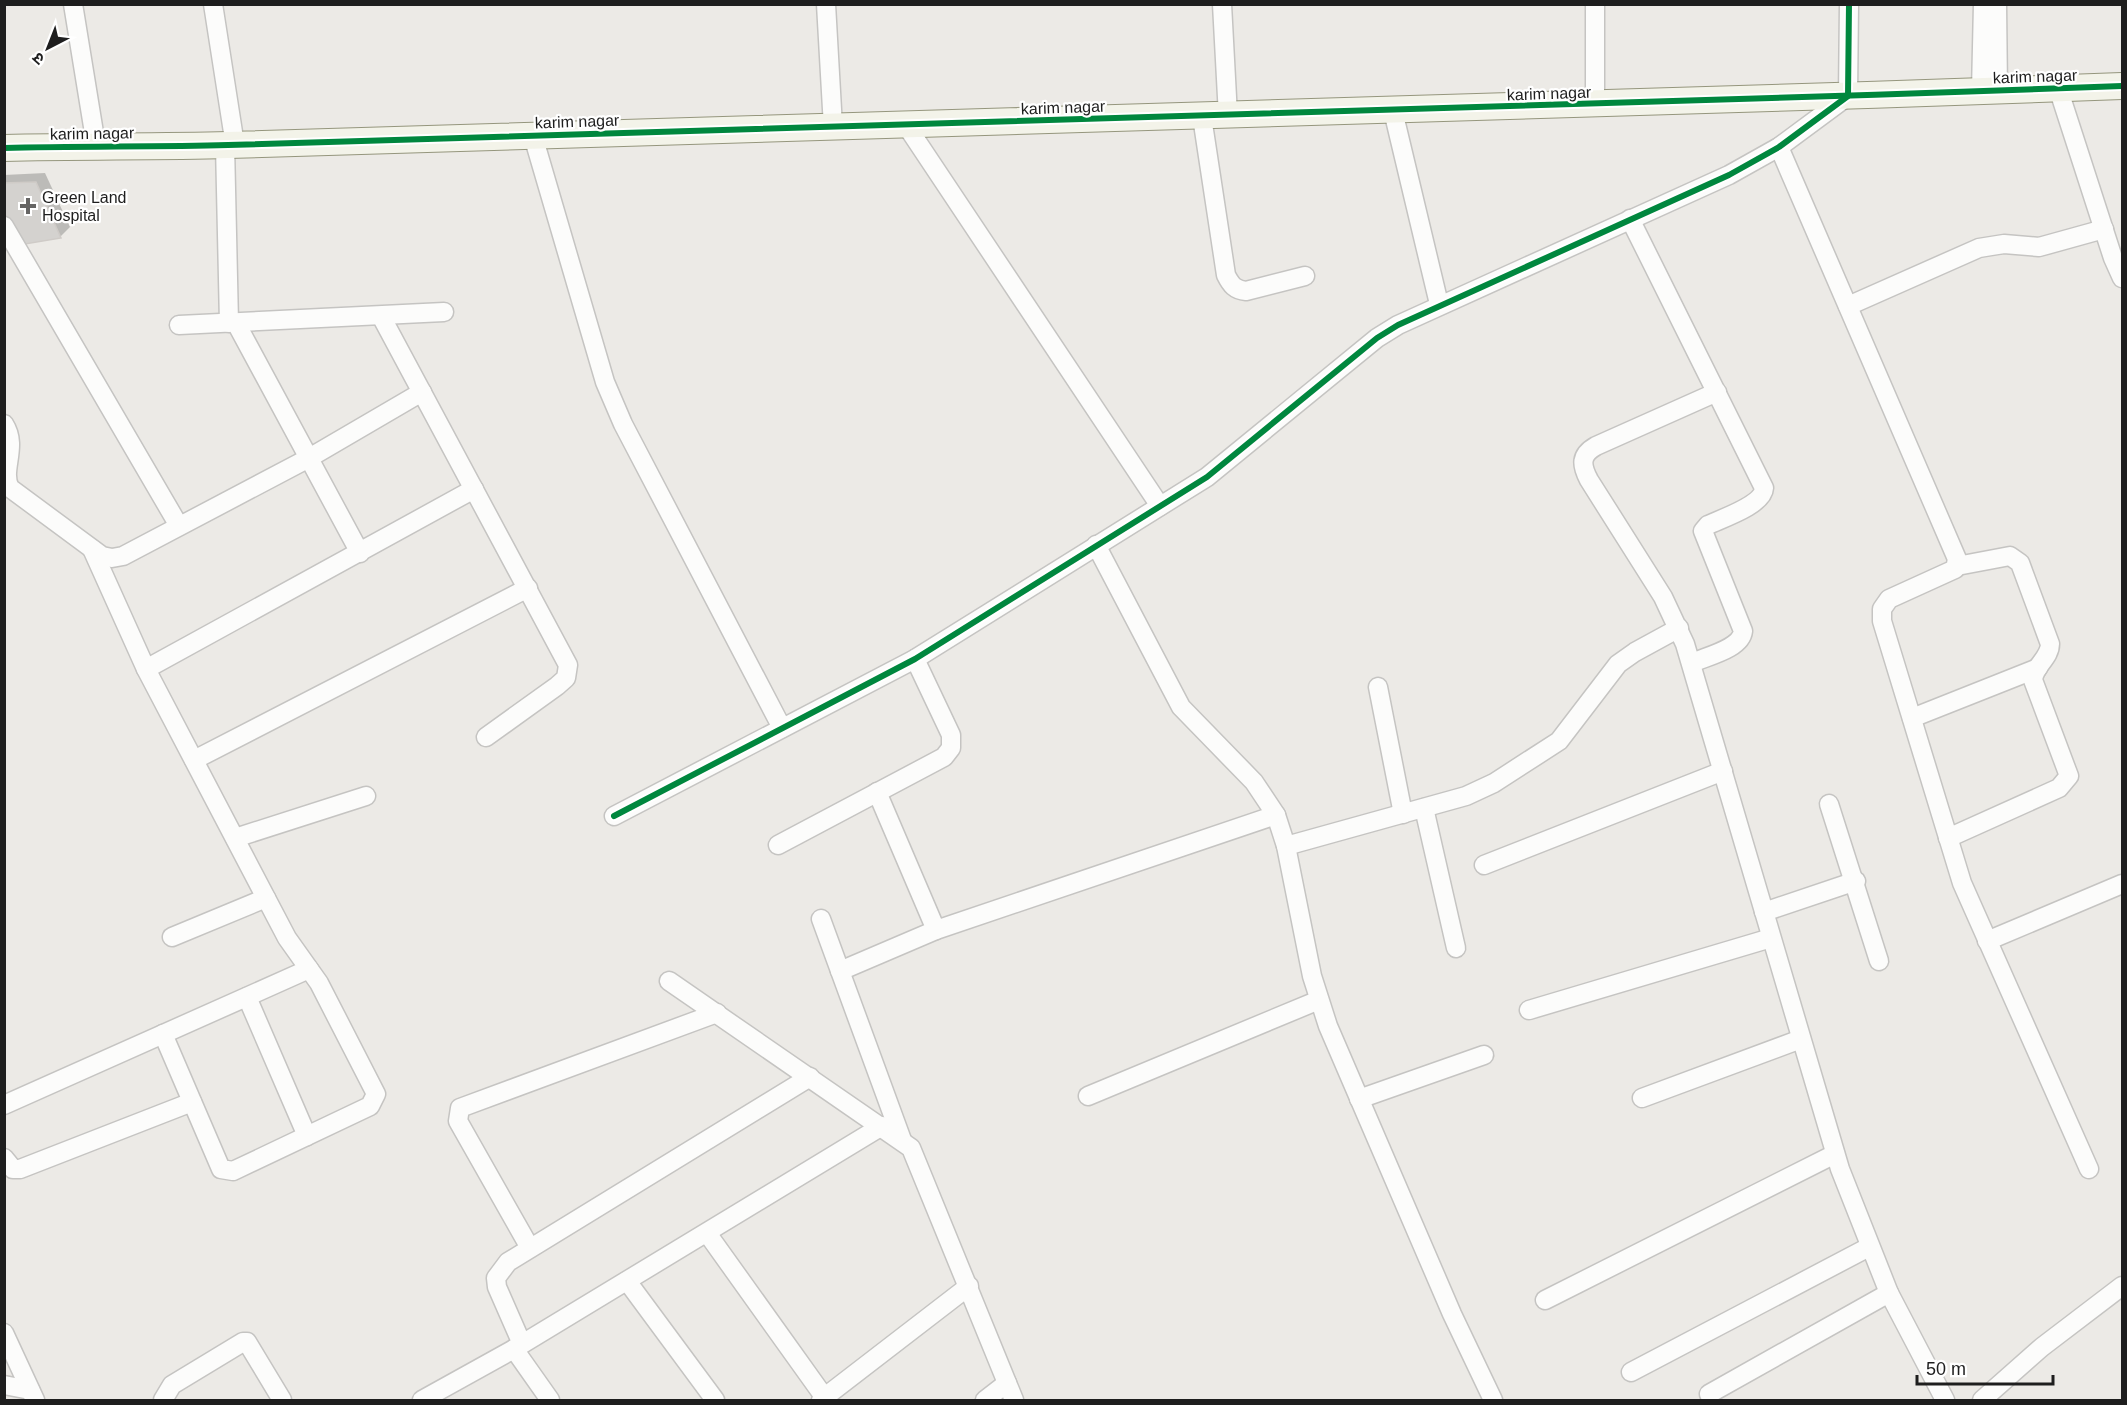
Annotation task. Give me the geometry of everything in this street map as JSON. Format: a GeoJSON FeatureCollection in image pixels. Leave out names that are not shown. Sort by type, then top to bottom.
{"type":"FeatureCollection","features":[{"type":"Feature","properties":{"kind":"street"},"geometry":{"type":"LineString","coordinates":[[73,4],[96,145]]}},
{"type":"Feature","properties":{"kind":"street"},"geometry":{"type":"LineString","coordinates":[[213,4],[230,145],[232,323],[360,553]]}},
{"type":"Feature","properties":{"kind":"street"},"geometry":{"type":"LineString","coordinates":[[826,4],[833,127]]}},
{"type":"Feature","properties":{"kind":"street"},"geometry":{"type":"LineString","coordinates":[[1222,4],[1228,116]]}},
{"type":"Feature","properties":{"kind":"street"},"geometry":{"type":"LineString","coordinates":[[1595,4],[1595,105]]}},
{"type":"Feature","properties":{"kind":"street"},"geometry":{"type":"LineString","coordinates":[[615,816],[915,659],[1160,506],[1224,464],[1377,338],[1439,304],[1729,176],[1779,147],[1848,96],[1849,4]]}},
{"type":"Feature","properties":{"kind":"street"},"geometry":{"type":"LineString","coordinates":[[1983,4],[1990,91]]}},
{"type":"Feature","properties":{"kind":"street"},"geometry":{"type":"LineString","coordinates":[[1990,91],[1997,4]]}},
{"type":"Feature","properties":{"kind":"street","name":"karim nagar"},"geometry":{"type":"LineString","coordinates":[[4,148],[230,145],[1202,117],[2122,86]]}},
{"type":"Feature","properties":{"kind":"street"},"geometry":{"type":"LineString","coordinates":[[2058,88],[2122,278]]}},
{"type":"Feature","properties":{"kind":"street"},"geometry":{"type":"LineString","coordinates":[[1393,111],[1439,304]]}},
{"type":"Feature","properties":{"kind":"street"},"geometry":{"type":"LineString","coordinates":[[1202,117],[1226,275],[1231,284],[1238,290],[1246,291],[1305,276]]}},
{"type":"Feature","properties":{"kind":"street"},"geometry":{"type":"LineString","coordinates":[[906,125],[1160,506]]}},
{"type":"Feature","properties":{"kind":"street"},"geometry":{"type":"LineString","coordinates":[[533,136],[604,382],[623,424],[782,728]]}},
{"type":"Feature","properties":{"kind":"street"},"geometry":{"type":"LineString","coordinates":[[1779,147],[1957,559],[1957,566]]}},
{"type":"Feature","properties":{"kind":"street"},"geometry":{"type":"LineString","coordinates":[[1630,219],[1763,483],[1764,494],[1757,502],[1708,525],[1703,531],[1743,636],[1734,645],[1692,663]]}},
{"type":"Feature","properties":{"kind":"street"},"geometry":{"type":"LineString","coordinates":[[4,226],[179,526]]}},
{"type":"Feature","properties":{"kind":"street"},"geometry":{"type":"LineString","coordinates":[[1848,306],[1979,248],[2004,244],[2039,247],[2104,230]]}},
{"type":"Feature","properties":{"kind":"street"},"geometry":{"type":"LineString","coordinates":[[179,325],[444,312]]}},
{"type":"Feature","properties":{"kind":"street"},"geometry":{"type":"LineString","coordinates":[[381,316],[568,665],[566,678],[557,686],[486,737]]}},
{"type":"Feature","properties":{"kind":"street"},"geometry":{"type":"LineString","coordinates":[[4,424],[11,442],[5,477],[10,488],[102,556],[112,558],[123,556],[309,458],[422,392]]}},
{"type":"Feature","properties":{"kind":"street"},"geometry":{"type":"LineString","coordinates":[[1717,392],[1589,450],[1582,462],[1589,480],[1663,597],[1679,628],[1692,663],[1835,1154],[1888,1293],[1945,1401]]}},
{"type":"Feature","properties":{"kind":"street"},"geometry":{"type":"LineString","coordinates":[[146,669],[474,489]]}},
{"type":"Feature","properties":{"kind":"street"},"geometry":{"type":"LineString","coordinates":[[1096,545],[1176,699],[1193,721],[1254,782],[1276,815],[1286,846],[1319,1000],[1452,1314],[1493,1401]]}},
{"type":"Feature","properties":{"kind":"street"},"geometry":{"type":"LineString","coordinates":[[92,549],[146,669],[293,948],[319,983],[376,1094],[370,1106],[233,1171],[226,1171],[221,1169],[164,1034]]}},
{"type":"Feature","properties":{"kind":"street"},"geometry":{"type":"LineString","coordinates":[[1948,838],[2066,783],[2068,769],[2033,680],[2038,668],[2049,653],[2050,644],[2018,560],[2010,556],[1957,566],[1894,596],[1882,609],[1882,621],[1912,718],[1948,838],[1962,883],[2089,1169]]}},
{"type":"Feature","properties":{"kind":"street"},"geometry":{"type":"LineString","coordinates":[[194,760],[528,588]]}},
{"type":"Feature","properties":{"kind":"street"},"geometry":{"type":"LineString","coordinates":[[1286,846],[1477,792],[1552,746],[1565,735],[1618,664],[1679,628]]}},
{"type":"Feature","properties":{"kind":"street"},"geometry":{"type":"LineString","coordinates":[[778,845],[944,757],[951,748],[951,735],[915,659]]}},
{"type":"Feature","properties":{"kind":"street"},"geometry":{"type":"LineString","coordinates":[[1912,718],[2038,668]]}},
{"type":"Feature","properties":{"kind":"street"},"geometry":{"type":"LineString","coordinates":[[1378,687],[1403,814]]}},
{"type":"Feature","properties":{"kind":"street"},"geometry":{"type":"LineString","coordinates":[[1484,865],[1723,771]]}},
{"type":"Feature","properties":{"kind":"street"},"geometry":{"type":"LineString","coordinates":[[877,792],[936,930]]}},
{"type":"Feature","properties":{"kind":"street"},"geometry":{"type":"LineString","coordinates":[[235,838],[366,796]]}},
{"type":"Feature","properties":{"kind":"street"},"geometry":{"type":"LineString","coordinates":[[1828,804],[1856,882],[1880,962]]}},
{"type":"Feature","properties":{"kind":"street"},"geometry":{"type":"LineString","coordinates":[[1424,808],[1456,948]]}},
{"type":"Feature","properties":{"kind":"street"},"geometry":{"type":"LineString","coordinates":[[840,971],[936,930],[1276,815]]}},
{"type":"Feature","properties":{"kind":"street"},"geometry":{"type":"LineString","coordinates":[[1764,912],[1856,882]]}},
{"type":"Feature","properties":{"kind":"street"},"geometry":{"type":"LineString","coordinates":[[1987,941],[2122,884]]}},
{"type":"Feature","properties":{"kind":"street"},"geometry":{"type":"LineString","coordinates":[[172,937],[266,898]]}},
{"type":"Feature","properties":{"kind":"street"},"geometry":{"type":"LineString","coordinates":[[821,919],[902,1140]]}},
{"type":"Feature","properties":{"kind":"street"},"geometry":{"type":"LineString","coordinates":[[1528,1011],[1771,938]]}},
{"type":"Feature","properties":{"kind":"street"},"geometry":{"type":"LineString","coordinates":[[4,1105],[309,969]]}},
{"type":"Feature","properties":{"kind":"street"},"geometry":{"type":"LineString","coordinates":[[669,981],[902,1140],[915,1155],[1014,1401]]}},
{"type":"Feature","properties":{"kind":"street"},"geometry":{"type":"LineString","coordinates":[[247,997],[307,1136]]}},
{"type":"Feature","properties":{"kind":"street"},"geometry":{"type":"LineString","coordinates":[[1088,1096],[1319,1000]]}},
{"type":"Feature","properties":{"kind":"street"},"geometry":{"type":"LineString","coordinates":[[530,1248],[458,1121],[460,1108],[717,1014]]}},
{"type":"Feature","properties":{"kind":"street"},"geometry":{"type":"LineString","coordinates":[[1642,1098],[1801,1039]]}},
{"type":"Feature","properties":{"kind":"street"},"geometry":{"type":"LineString","coordinates":[[1359,1099],[1484,1055]]}},
{"type":"Feature","properties":{"kind":"street"},"geometry":{"type":"LineString","coordinates":[[550,1401],[518,1347],[497,1287],[496,1278],[508,1262],[810,1077]]}},
{"type":"Feature","properties":{"kind":"street"},"geometry":{"type":"LineString","coordinates":[[4,1158],[13,1168],[20,1169],[192,1102]]}},
{"type":"Feature","properties":{"kind":"street"},"geometry":{"type":"LineString","coordinates":[[422,1401],[518,1347],[882,1126]]}},
{"type":"Feature","properties":{"kind":"street"},"geometry":{"type":"LineString","coordinates":[[1545,1300],[1835,1154]]}},
{"type":"Feature","properties":{"kind":"street"},"geometry":{"type":"LineString","coordinates":[[707,1233],[823,1399],[969,1286]]}},
{"type":"Feature","properties":{"kind":"street"},"geometry":{"type":"LineString","coordinates":[[1631,1372],[1869,1247]]}},
{"type":"Feature","properties":{"kind":"street"},"geometry":{"type":"LineString","coordinates":[[627,1281],[715,1401]]}},
{"type":"Feature","properties":{"kind":"street"},"geometry":{"type":"LineString","coordinates":[[1982,1401],[2042,1347],[2122,1286]]}},
{"type":"Feature","properties":{"kind":"street"},"geometry":{"type":"LineString","coordinates":[[1709,1394],[1888,1293]]}},
{"type":"Feature","properties":{"kind":"street"},"geometry":{"type":"LineString","coordinates":[[4,1333],[32,1395]]}},
{"type":"Feature","properties":{"kind":"street"},"geometry":{"type":"LineString","coordinates":[[163,1401],[172,1385],[243,1342],[251,1344],[282,1401]]}},
{"type":"Feature","properties":{"kind":"street"},"geometry":{"type":"LineString","coordinates":[[985,1401],[1007,1383]]}},
{"type":"Feature","properties":{"kind":"street"},"geometry":{"type":"LineString","coordinates":[[4,1385],[32,1395]]}},
{"type":"Feature","properties":{"kind":"building"},"geometry":{"type":"Polygon","coordinates":[[[36,182],[61,238],[19,245],[4,217],[4,183],[36,182]]]}},
{"type":"Feature","properties":{"kind":"cycle path"},"geometry":{"type":"LineString","coordinates":[[614,816],[915,659],[1207,477],[1377,338],[1398,325],[1729,175],[1779,147],[1848,96],[1849,4]]}},
{"type":"Feature","properties":{"kind":"cycle path"},"geometry":{"type":"LineString","coordinates":[[4,148],[228,145],[939,125],[2122,86]]}},
{"type":"Feature","properties":{"kind":"place","name":"Green Land Hospital"},"geometry":{"type":"Point","coordinates":[28,206]}}]}
